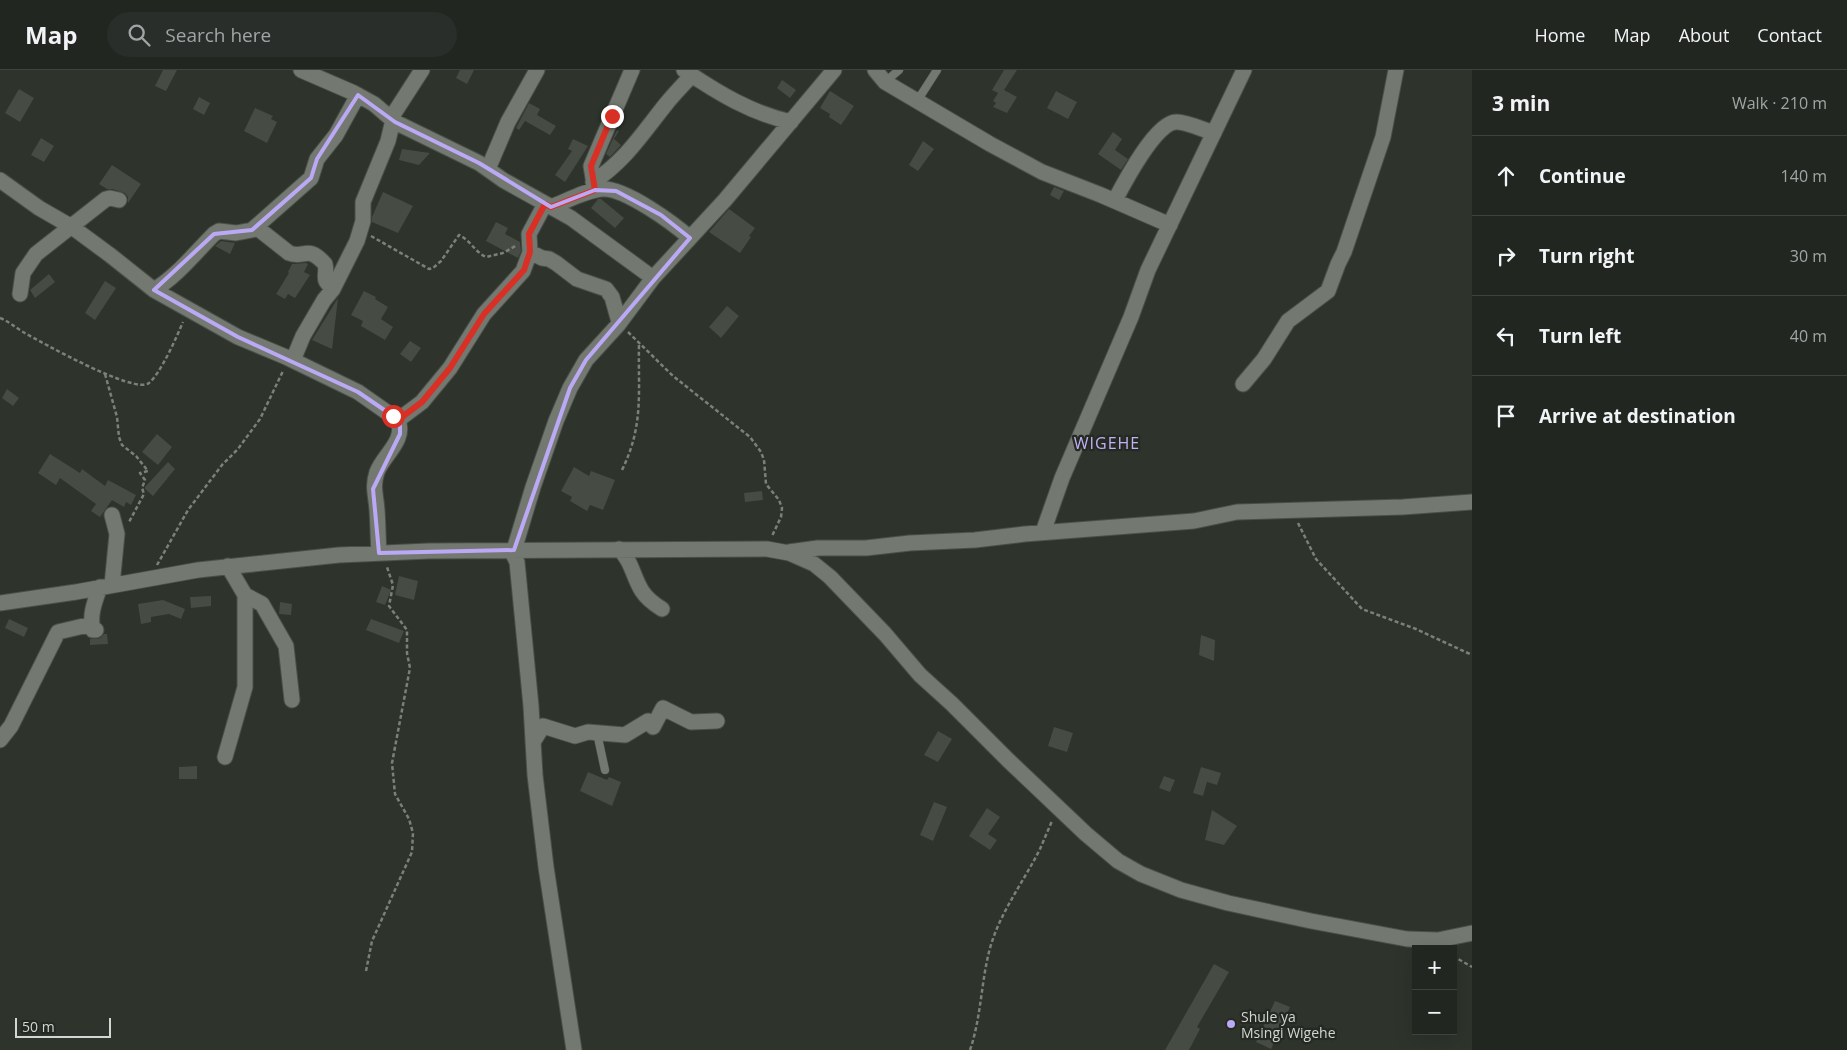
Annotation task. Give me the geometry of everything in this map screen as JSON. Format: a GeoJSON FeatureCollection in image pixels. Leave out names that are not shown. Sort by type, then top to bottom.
{"type":"FeatureCollection","features":[{"type":"Feature","properties":{"kind":"street"},"geometry":{"type":"LineString","coordinates":[[301,70],[358,95],[374,104],[392,119],[461,153],[587,229],[653,278]]}},
{"type":"Feature","properties":{"kind":"street"},"geometry":{"type":"LineString","coordinates":[[291,359],[358,241],[361,231],[363,202],[388,141],[392,119],[422,70]]}},
{"type":"Feature","properties":{"kind":"street"},"geometry":{"type":"LineString","coordinates":[[488,169],[508,122],[538,70]]}},
{"type":"Feature","properties":{"kind":"street"},"geometry":{"type":"LineString","coordinates":[[594,186],[591,166],[632,70]]}},
{"type":"Feature","properties":{"kind":"street"},"geometry":{"type":"LineString","coordinates":[[574,1050],[546,867],[517,562],[512,550],[570,388],[586,360],[619,322],[653,278],[725,200],[834,70]]}},
{"type":"Feature","properties":{"kind":"street"},"geometry":{"type":"LineString","coordinates":[[874,70],[885,82],[990,144],[1042,172],[1114,200],[1170,225]]}},
{"type":"Feature","properties":{"kind":"street"},"geometry":{"type":"LineString","coordinates":[[1043,532],[1062,478],[1131,317],[1148,270],[1244,70]]}},
{"type":"Feature","properties":{"kind":"street"},"geometry":{"type":"LineString","coordinates":[[1243,384],[1264,359],[1288,321],[1328,291],[1344,252],[1382,138],[1396,70]]}},
{"type":"Feature","properties":{"kind":"street"},"geometry":{"type":"LineString","coordinates":[[398,420],[422,402],[450,368],[484,314],[524,270],[530,252],[529,234],[548,206],[594,186],[631,150],[688,73],[744,106],[772,118],[791,122]]}},
{"type":"Feature","properties":{"kind":"street"},"geometry":{"type":"LineString","coordinates":[[154,290],[165,283],[218,231],[236,233],[252,230],[311,178],[317,159],[336,134],[358,95]]}},
{"type":"Feature","properties":{"kind":"street"},"geometry":{"type":"LineString","coordinates":[[1114,200],[1136,161],[1161,131],[1171,123],[1179,122],[1214,133]]}},
{"type":"Feature","properties":{"kind":"street"},"geometry":{"type":"LineString","coordinates":[[0,180],[110,254],[154,290],[238,337],[291,359],[358,392],[398,420],[400,434],[377,470],[373,489],[377,508],[380,553]]}},
{"type":"Feature","properties":{"kind":"street"},"geometry":{"type":"LineString","coordinates":[[594,186],[616,191],[650,208],[677,226],[690,238]]}},
{"type":"Feature","properties":{"kind":"street"},"geometry":{"type":"LineString","coordinates":[[20,294],[21,279],[36,254],[106,199],[119,200]]}},
{"type":"Feature","properties":{"kind":"street"},"geometry":{"type":"LineString","coordinates":[[256,227],[289,253],[294,255],[306,252],[317,257],[325,264],[326,282],[333,288]]}},
{"type":"Feature","properties":{"kind":"street"},"geometry":{"type":"LineString","coordinates":[[530,252],[556,263],[577,280],[606,289],[612,297],[619,322]]}},
{"type":"Feature","properties":{"kind":"street"},"geometry":{"type":"LineString","coordinates":[[785,552],[818,548],[866,548],[910,543],[975,540],[1043,532],[1194,521],[1237,512],[1403,507],[1472,502]]}},
{"type":"Feature","properties":{"kind":"street"},"geometry":{"type":"LineString","coordinates":[[0,740],[11,726],[58,632],[96,627],[94,605],[106,586],[116,542],[117,534],[112,516]]}},
{"type":"Feature","properties":{"kind":"street"},"geometry":{"type":"LineString","coordinates":[[619,549],[625,554],[642,592],[662,610]]}},
{"type":"Feature","properties":{"kind":"street"},"geometry":{"type":"LineString","coordinates":[[0,603],[228,566],[380,553],[619,549],[767,549],[785,552],[814,564],[830,577],[885,634],[920,675],[1058,808],[1118,861],[1141,874],[1181,890],[1228,903],[1407,940],[1438,940],[1472,933]]}},
{"type":"Feature","properties":{"kind":"street"},"geometry":{"type":"LineString","coordinates":[[225,757],[245,687],[245,596],[228,566]]}},
{"type":"Feature","properties":{"kind":"street"},"geometry":{"type":"LineString","coordinates":[[245,596],[262,604],[286,646],[292,700]]}},
{"type":"Feature","properties":{"kind":"street"},"geometry":{"type":"LineString","coordinates":[[533,742],[543,726],[575,736],[588,732],[625,735],[648,721],[653,727],[663,708],[691,722],[716,721]]}},
{"type":"Feature","properties":{"kind":"lane"},"geometry":{"type":"LineString","coordinates":[[885,82],[899,70]]}},
{"type":"Feature","properties":{"kind":"lane"},"geometry":{"type":"LineString","coordinates":[[914,98],[921,95],[937,70]]}},
{"type":"Feature","properties":{"kind":"lane"},"geometry":{"type":"LineString","coordinates":[[596,733],[604,770]]}},
{"type":"Feature","properties":{"kind":"path"},"geometry":{"type":"LineString","coordinates":[[361,231],[429,268],[433,268],[441,261],[459,235],[486,257],[503,253],[516,246],[529,234]]}},
{"type":"Feature","properties":{"kind":"path"},"geometry":{"type":"LineString","coordinates":[[0,318],[49,346],[105,373],[142,386],[149,383],[170,350],[187,309]]}},
{"type":"Feature","properties":{"kind":"path"},"geometry":{"type":"LineString","coordinates":[[619,322],[673,376],[750,437],[761,452],[764,460],[766,484],[780,500],[782,508],[781,517],[767,549]]}},
{"type":"Feature","properties":{"kind":"path"},"geometry":{"type":"LineString","coordinates":[[622,470],[630,453],[639,418],[639,344]]}},
{"type":"Feature","properties":{"kind":"path"},"geometry":{"type":"LineString","coordinates":[[153,578],[156,566],[188,510],[260,419],[291,359]]}},
{"type":"Feature","properties":{"kind":"path"},"geometry":{"type":"LineString","coordinates":[[105,373],[117,417],[119,437],[122,445],[136,456],[148,471],[140,473],[145,480],[142,488],[144,494],[116,542]]}},
{"type":"Feature","properties":{"kind":"path"},"geometry":{"type":"LineString","coordinates":[[1290,511],[1301,528],[1316,560],[1362,609],[1416,629],[1472,655]]}},
{"type":"Feature","properties":{"kind":"path"},"geometry":{"type":"LineString","coordinates":[[366,971],[372,941],[412,852],[413,833],[409,819],[395,794],[392,763],[410,668],[407,653],[408,630],[389,606],[393,585],[388,568],[380,553]]}},
{"type":"Feature","properties":{"kind":"path"},"geometry":{"type":"LineString","coordinates":[[970,1050],[979,1015],[989,951],[998,928],[1040,849],[1058,808]]}},
{"type":"Feature","properties":{"kind":"path"},"geometry":{"type":"LineString","coordinates":[[1457,958],[1472,966]]}},
{"type":"Feature","properties":{"kind":"highlighted area"},"geometry":{"type":"Polygon","coordinates":[[[358,95],[395,122],[479,163],[551,207],[595,190],[616,191],[661,215],[690,238],[586,360],[570,388],[514,550],[379,553],[373,489],[400,434],[400,425],[393,416],[358,392],[238,337],[154,290],[214,234],[252,230],[311,178],[317,159],[358,95]]]}},
{"type":"Feature","properties":{"kind":"building"},"geometry":{"type":"Polygon","coordinates":[[[163,70],[177,70],[166,91],[155,86],[163,70]]]}},
{"type":"Feature","properties":{"kind":"building"},"geometry":{"type":"Polygon","coordinates":[[[460,70],[474,70],[467,84],[456,78],[460,70]]]}},
{"type":"Feature","properties":{"kind":"building"},"geometry":{"type":"Polygon","coordinates":[[[1004,70],[1017,70],[1004,90],[1017,97],[1007,113],[993,107],[996,103],[993,101],[998,93],[992,90],[1004,70]]]}},
{"type":"Feature","properties":{"kind":"building"},"geometry":{"type":"Polygon","coordinates":[[[782,80],[796,90],[790,98],[777,88],[782,80]]]}},
{"type":"Feature","properties":{"kind":"building"},"geometry":{"type":"Polygon","coordinates":[[[19,89],[34,98],[20,122],[5,113],[19,89]]]}},
{"type":"Feature","properties":{"kind":"building"},"geometry":{"type":"Polygon","coordinates":[[[830,91],[854,106],[841,125],[829,117],[830,114],[820,108],[830,91]]]}},
{"type":"Feature","properties":{"kind":"building"},"geometry":{"type":"Polygon","coordinates":[[[1056,91],[1077,102],[1068,119],[1047,108],[1056,91]]]}},
{"type":"Feature","properties":{"kind":"building"},"geometry":{"type":"Polygon","coordinates":[[[199,97],[210,103],[204,115],[193,109],[199,97]]]}},
{"type":"Feature","properties":{"kind":"building"},"geometry":{"type":"Polygon","coordinates":[[[529,103],[540,109],[537,115],[556,126],[550,135],[525,121],[519,130],[516,128],[529,103]]]}},
{"type":"Feature","properties":{"kind":"building"},"geometry":{"type":"Polygon","coordinates":[[[255,108],[273,116],[271,119],[277,122],[267,143],[244,131],[255,108]]]}},
{"type":"Feature","properties":{"kind":"building"},"geometry":{"type":"Polygon","coordinates":[[[617,130],[619,131],[614,139],[621,145],[610,157],[606,154],[617,130]]]}},
{"type":"Feature","properties":{"kind":"building"},"geometry":{"type":"Polygon","coordinates":[[[1113,132],[1122,139],[1115,150],[1128,159],[1121,170],[1098,154],[1113,132]]]}},
{"type":"Feature","properties":{"kind":"building"},"geometry":{"type":"Polygon","coordinates":[[[41,138],[54,146],[44,162],[31,155],[41,138]]]}},
{"type":"Feature","properties":{"kind":"building"},"geometry":{"type":"Polygon","coordinates":[[[573,139],[588,146],[565,182],[555,175],[572,151],[568,149],[573,139]]]}},
{"type":"Feature","properties":{"kind":"building"},"geometry":{"type":"Polygon","coordinates":[[[923,141],[934,149],[918,171],[909,165],[923,141]]]}},
{"type":"Feature","properties":{"kind":"building"},"geometry":{"type":"Polygon","coordinates":[[[402,149],[430,153],[419,165],[399,160],[402,149]]]}},
{"type":"Feature","properties":{"kind":"building"},"geometry":{"type":"Polygon","coordinates":[[[112,165],[141,184],[128,203],[128,197],[125,193],[107,189],[99,184],[112,165]]]}},
{"type":"Feature","properties":{"kind":"building"},"geometry":{"type":"Polygon","coordinates":[[[1054,187],[1064,191],[1059,200],[1050,195],[1054,187]]]}},
{"type":"Feature","properties":{"kind":"building"},"geometry":{"type":"Polygon","coordinates":[[[383,192],[413,206],[398,233],[372,222],[372,217],[383,192]]]}},
{"type":"Feature","properties":{"kind":"building"},"geometry":{"type":"Polygon","coordinates":[[[598,199],[601,199],[624,218],[615,228],[591,208],[598,199]]]}},
{"type":"Feature","properties":{"kind":"building"},"geometry":{"type":"Polygon","coordinates":[[[729,209],[755,228],[740,253],[709,232],[729,209]]]}},
{"type":"Feature","properties":{"kind":"building"},"geometry":{"type":"Polygon","coordinates":[[[496,222],[508,228],[505,234],[520,242],[521,251],[518,258],[486,241],[496,222]]]}},
{"type":"Feature","properties":{"kind":"building"},"geometry":{"type":"Polygon","coordinates":[[[221,241],[235,243],[230,254],[215,246],[221,241]]]}},
{"type":"Feature","properties":{"kind":"building"},"geometry":{"type":"Polygon","coordinates":[[[292,264],[308,264],[304,272],[310,275],[295,298],[288,294],[285,299],[276,294],[289,273],[292,264]]]}},
{"type":"Feature","properties":{"kind":"building"},"geometry":{"type":"Polygon","coordinates":[[[49,274],[55,282],[35,298],[30,290],[49,274]]]}},
{"type":"Feature","properties":{"kind":"building"},"geometry":{"type":"Polygon","coordinates":[[[105,281],[116,288],[95,320],[85,313],[105,281]]]}},
{"type":"Feature","properties":{"kind":"building"},"geometry":{"type":"Polygon","coordinates":[[[364,291],[376,297],[375,299],[388,307],[381,319],[393,327],[385,340],[361,326],[363,321],[351,315],[364,291]]]}},
{"type":"Feature","properties":{"kind":"building"},"geometry":{"type":"Polygon","coordinates":[[[338,298],[332,349],[312,340],[338,298]]]}},
{"type":"Feature","properties":{"kind":"building"},"geometry":{"type":"Polygon","coordinates":[[[727,306],[739,316],[721,338],[709,327],[727,306]]]}},
{"type":"Feature","properties":{"kind":"building"},"geometry":{"type":"Polygon","coordinates":[[[410,341],[421,348],[411,362],[400,354],[410,341]]]}},
{"type":"Feature","properties":{"kind":"building"},"geometry":{"type":"Polygon","coordinates":[[[7,389],[19,398],[13,406],[2,398],[7,389]]]}},
{"type":"Feature","properties":{"kind":"building"},"geometry":{"type":"Polygon","coordinates":[[[157,434],[172,447],[158,465],[142,452],[157,434]]]}},
{"type":"Feature","properties":{"kind":"building"},"geometry":{"type":"Polygon","coordinates":[[[50,454],[80,473],[82,469],[105,486],[108,480],[136,495],[131,505],[126,502],[124,507],[112,500],[100,517],[91,511],[96,504],[60,478],[56,485],[38,473],[50,454]]]}},
{"type":"Feature","properties":{"kind":"building"},"geometry":{"type":"Polygon","coordinates":[[[168,462],[175,469],[153,496],[145,487],[168,462]]]}},
{"type":"Feature","properties":{"kind":"building"},"geometry":{"type":"Polygon","coordinates":[[[574,467],[589,476],[591,471],[615,480],[603,510],[590,505],[587,511],[570,501],[572,497],[561,491],[574,467]]]}},
{"type":"Feature","properties":{"kind":"building"},"geometry":{"type":"Polygon","coordinates":[[[762,491],[763,500],[745,502],[744,493],[762,491]]]}},
{"type":"Feature","properties":{"kind":"building"},"geometry":{"type":"Polygon","coordinates":[[[399,576],[418,581],[414,600],[395,595],[399,576]]]}},
{"type":"Feature","properties":{"kind":"building"},"geometry":{"type":"Polygon","coordinates":[[[382,586],[391,590],[385,605],[376,602],[382,586]]]}},
{"type":"Feature","properties":{"kind":"building"},"geometry":{"type":"Polygon","coordinates":[[[211,596],[211,606],[191,608],[190,597],[211,596]]]}},
{"type":"Feature","properties":{"kind":"building"},"geometry":{"type":"Polygon","coordinates":[[[163,600],[185,609],[181,619],[169,614],[151,617],[151,622],[141,624],[138,604],[163,600]]]}},
{"type":"Feature","properties":{"kind":"building"},"geometry":{"type":"Polygon","coordinates":[[[280,602],[292,604],[291,615],[279,614],[280,602]]]}},
{"type":"Feature","properties":{"kind":"building"},"geometry":{"type":"Polygon","coordinates":[[[9,619],[28,628],[24,637],[5,628],[9,619]]]}},
{"type":"Feature","properties":{"kind":"building"},"geometry":{"type":"Polygon","coordinates":[[[371,619],[404,631],[399,643],[366,630],[371,619]]]}},
{"type":"Feature","properties":{"kind":"building"},"geometry":{"type":"Polygon","coordinates":[[[107,634],[108,644],[90,645],[90,639],[100,638],[107,634]]]}},
{"type":"Feature","properties":{"kind":"building"},"geometry":{"type":"Polygon","coordinates":[[[1201,635],[1215,640],[1214,661],[1199,655],[1201,635]]]}},
{"type":"Feature","properties":{"kind":"building"},"geometry":{"type":"Polygon","coordinates":[[[1054,727],[1073,733],[1067,752],[1048,746],[1054,727]]]}},
{"type":"Feature","properties":{"kind":"building"},"geometry":{"type":"Polygon","coordinates":[[[938,731],[952,739],[938,762],[924,755],[938,731]]]}},
{"type":"Feature","properties":{"kind":"building"},"geometry":{"type":"Polygon","coordinates":[[[197,766],[197,779],[179,779],[179,767],[197,766]]]}},
{"type":"Feature","properties":{"kind":"building"},"geometry":{"type":"Polygon","coordinates":[[[1201,767],[1221,773],[1217,785],[1207,782],[1203,796],[1193,793],[1201,767]]]}},
{"type":"Feature","properties":{"kind":"building"},"geometry":{"type":"Polygon","coordinates":[[[588,772],[607,780],[609,777],[621,782],[612,806],[580,791],[588,772]]]}},
{"type":"Feature","properties":{"kind":"building"},"geometry":{"type":"Polygon","coordinates":[[[1164,776],[1175,780],[1170,792],[1159,788],[1164,776]]]}},
{"type":"Feature","properties":{"kind":"building"},"geometry":{"type":"Polygon","coordinates":[[[934,802],[947,807],[933,841],[920,835],[934,802]]]}},
{"type":"Feature","properties":{"kind":"building"},"geometry":{"type":"Polygon","coordinates":[[[987,808],[1000,817],[988,834],[997,840],[990,850],[969,836],[987,808]]]}},
{"type":"Feature","properties":{"kind":"building"},"geometry":{"type":"Polygon","coordinates":[[[1212,810],[1237,826],[1224,845],[1205,840],[1212,810]]]}},
{"type":"Feature","properties":{"kind":"building"},"geometry":{"type":"Polygon","coordinates":[[[1214,964],[1229,972],[1197,1027],[1200,1029],[1189,1050],[1165,1050],[1214,964]]]}},
{"type":"Feature","properties":{"kind":"building"},"geometry":{"type":"Polygon","coordinates":[[[1275,1001],[1290,1007],[1271,1049],[1256,1042],[1275,1001]]]}},
{"type":"Feature","properties":{"kind":"place","name":"Shule ya Msingi Wigehe"},"geometry":{"type":"Point","coordinates":[1231,1024]}},
{"type":"Feature","properties":{"kind":"district","name":"WIGEHE"},"geometry":{"type":"Point","coordinates":[1107,443]}},
{"type":"Feature","properties":{"kind":"route"},"geometry":{"type":"LineString","coordinates":[[393,416],[398,420],[422,402],[450,368],[484,314],[524,270],[530,252],[529,234],[545,204],[551,207],[595,190],[591,176],[591,166],[612,116]]}}]}
